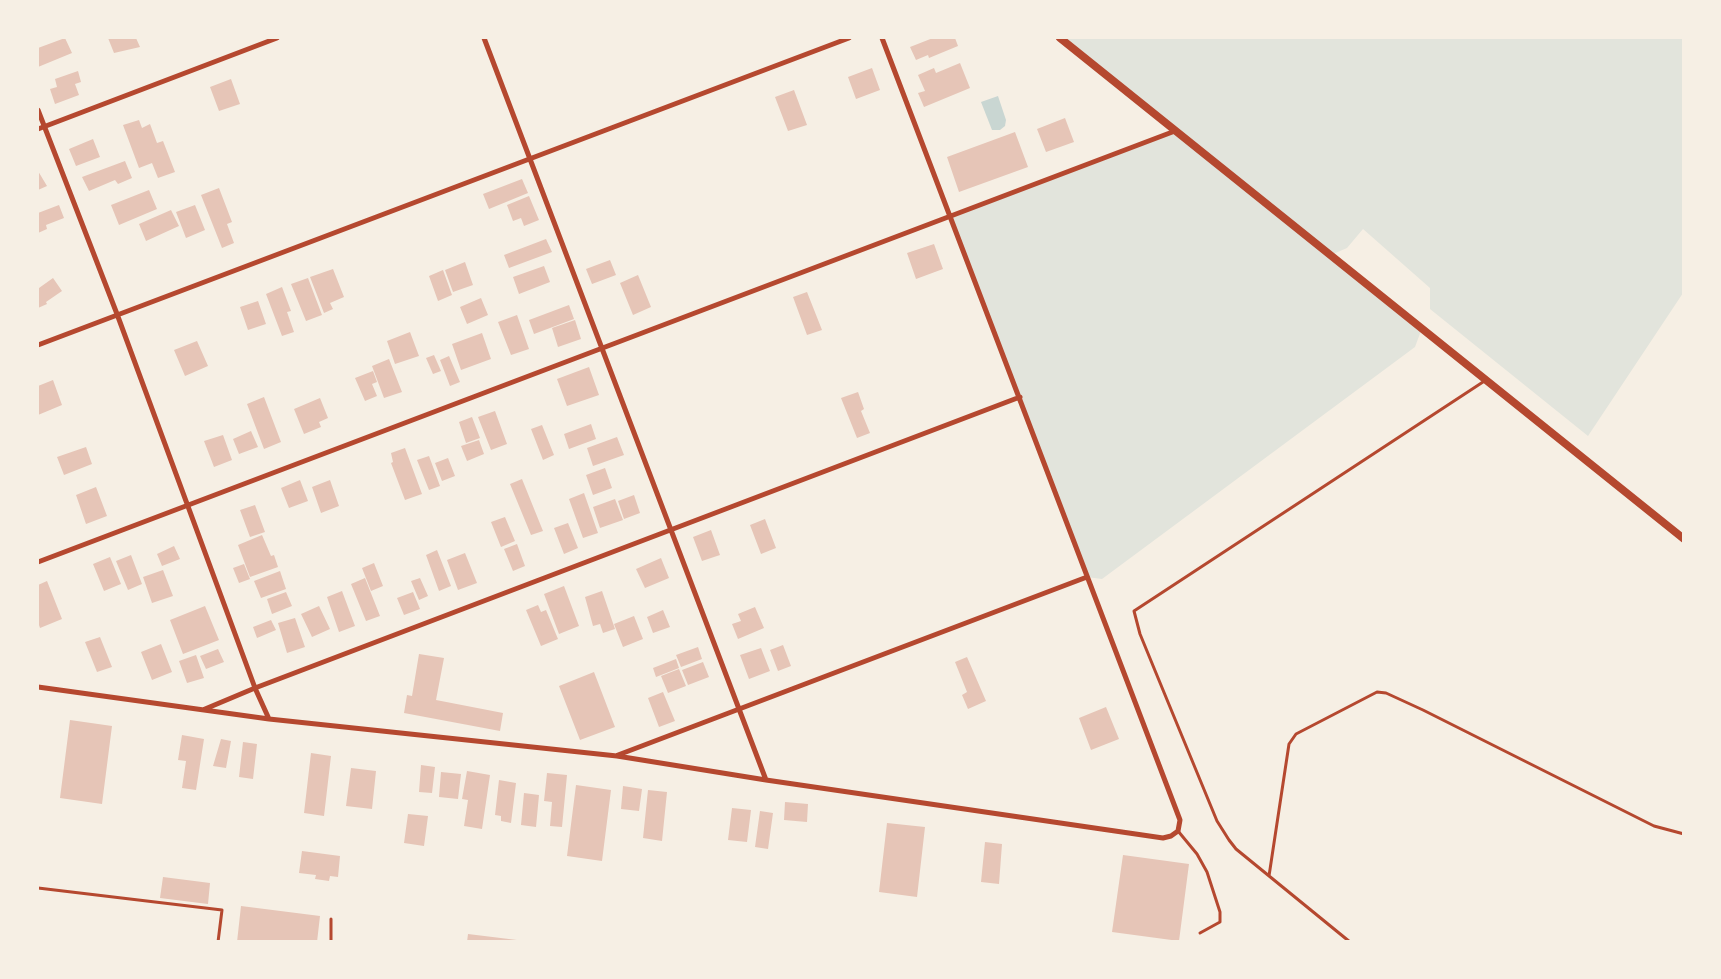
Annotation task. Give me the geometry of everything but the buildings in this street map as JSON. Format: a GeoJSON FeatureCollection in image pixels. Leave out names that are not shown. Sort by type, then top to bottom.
{"type":"FeatureCollection","features":[{"type":"Feature","properties":{"kind":"street"},"geometry":{"type":"LineString","coordinates":[[38,129],[277,38]]}},
{"type":"Feature","properties":{"kind":"street"},"geometry":{"type":"LineString","coordinates":[[484,38],[604,349],[766,780]]}},
{"type":"Feature","properties":{"kind":"street"},"geometry":{"type":"LineString","coordinates":[[38,345],[849,38]]}},
{"type":"Feature","properties":{"kind":"street"},"geometry":{"type":"LineString","coordinates":[[38,687],[269,719],[618,756],[766,780],[1163,838],[1171,836],[1178,831],[1180,820],[882,38]]}},
{"type":"Feature","properties":{"kind":"street"},"geometry":{"type":"LineString","coordinates":[[1060,38],[1684,540]]}},
{"type":"Feature","properties":{"kind":"street"},"geometry":{"type":"LineString","coordinates":[[38,110],[117,314],[255,688],[269,719]]}},
{"type":"Feature","properties":{"kind":"street"},"geometry":{"type":"LineString","coordinates":[[38,562],[1175,131]]}},
{"type":"Feature","properties":{"kind":"street"},"geometry":{"type":"LineString","coordinates":[[204,709],[1020,397]]}},
{"type":"Feature","properties":{"kind":"street"},"geometry":{"type":"LineString","coordinates":[[618,756],[1087,577]]}},
{"type":"Feature","properties":{"kind":"lane"},"geometry":{"type":"LineString","coordinates":[[1350,942],[1236,848],[1217,821],[1140,634],[1134,611],[1486,380]]}},
{"type":"Feature","properties":{"kind":"lane"},"geometry":{"type":"LineString","coordinates":[[1269,876],[1289,744],[1296,734],[1377,692],[1386,693],[1423,710],[1654,826],[1684,834]]}},
{"type":"Feature","properties":{"kind":"lane"},"geometry":{"type":"LineString","coordinates":[[1178,831],[1197,854],[1207,872],[1220,912],[1220,922],[1200,933]]}},
{"type":"Feature","properties":{"kind":"lane"},"geometry":{"type":"LineString","coordinates":[[38,888],[222,910],[218,942]]}},
{"type":"Feature","properties":{"kind":"lane"},"geometry":{"type":"LineString","coordinates":[[331,920],[331,942]]}},
{"type":"Feature","properties":{"kind":"shaded area"},"geometry":{"type":"Polygon","coordinates":[[[1060,38],[1683,38],[1683,293],[1588,436],[1430,309],[1430,288],[1363,229],[1347,248],[1333,254],[1422,328],[1415,347],[1102,579],[1087,577],[951,217],[1175,131],[1060,38]]]}},
{"type":"Feature","properties":{"kind":"shaded area"},"geometry":{"type":"Polygon","coordinates":[[[998,96],[1006,120],[1005,126],[1000,130],[992,130],[981,102],[998,96]]]}}]}
